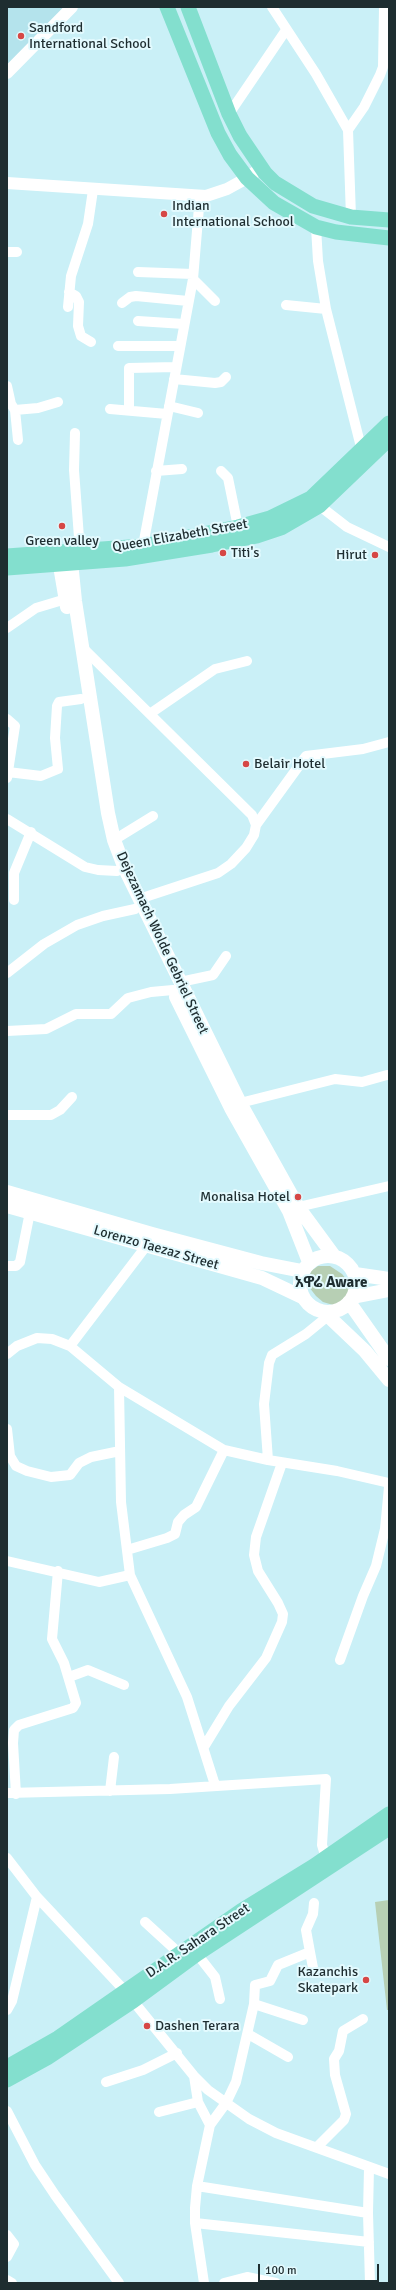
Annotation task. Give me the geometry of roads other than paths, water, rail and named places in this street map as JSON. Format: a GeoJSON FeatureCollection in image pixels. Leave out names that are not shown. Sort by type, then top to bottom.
{"type":"FeatureCollection","features":[{"type":"Feature","properties":{"kind":"main road"},"geometry":{"type":"LineString","coordinates":[[167,7],[218,133],[230,156],[247,178],[274,203],[316,227],[336,232],[389,238]]}},
{"type":"Feature","properties":{"kind":"main road"},"geometry":{"type":"LineString","coordinates":[[188,7],[229,114],[240,136],[261,168],[275,183],[313,206],[351,217],[389,220]]}},
{"type":"Feature","properties":{"kind":"main road","name":"Queen Elizabeth Street"},"geometry":{"type":"LineString","coordinates":[[7,568],[68,556],[142,546],[238,527],[270,518],[315,502],[362,450],[389,423]]}},
{"type":"Feature","properties":{"kind":"main road","name":"Queen Elizabeth Street"},"geometry":{"type":"LineString","coordinates":[[7,556],[68,556],[126,559],[257,536],[281,528],[315,502],[389,439]]}},
{"type":"Feature","properties":{"kind":"main road","name":"Dejezamach Wolde Gebriel Street"},"geometry":{"type":"LineString","coordinates":[[68,556],[66,599],[99,811],[117,871],[137,904]]}},
{"type":"Feature","properties":{"kind":"main road","name":"Dejezamach Wolde Gebriel Street"},"geometry":{"type":"LineString","coordinates":[[68,556],[106,806],[114,840],[137,904],[232,1108],[289,1212],[305,1266]]}},
{"type":"Feature","properties":{"kind":"main road","name":"Dejezamach Wolde Gebriel Street"},"geometry":{"type":"LineString","coordinates":[[176,986],[298,1207],[334,1256]]}},
{"type":"Feature","properties":{"kind":"main road","name":"Lorenzo Taezaz Street"},"geometry":{"type":"LineString","coordinates":[[7,1192],[152,1234],[261,1263],[305,1266]]}},
{"type":"Feature","properties":{"kind":"main road","name":"Lorenzo Taezaz Street"},"geometry":{"type":"LineString","coordinates":[[7,1206],[262,1278],[302,1297]]}},
{"type":"Feature","properties":{"kind":"main road"},"geometry":{"type":"LineString","coordinates":[[389,1359],[351,1300],[356,1282],[354,1274],[346,1263],[334,1256],[321,1256],[305,1266],[299,1284],[302,1297],[315,1309],[326,1314],[365,1351],[389,1380]]}},
{"type":"Feature","properties":{"kind":"main road"},"geometry":{"type":"LineString","coordinates":[[354,1274],[389,1279]]}},
{"type":"Feature","properties":{"kind":"main road"},"geometry":{"type":"LineString","coordinates":[[326,1314],[351,1300],[389,1290]]}},
{"type":"Feature","properties":{"kind":"main road","name":"D.A.R. Sahara Street"},"geometry":{"type":"LineString","coordinates":[[7,2080],[47,2058],[129,1996],[180,1954],[240,1911],[326,1858],[389,1814]]}},
{"type":"Feature","properties":{"kind":"main road","name":"D.A.R. Sahara Street"},"geometry":{"type":"LineString","coordinates":[[7,2067],[129,1996],[197,1954],[389,1828]]}},
{"type":"Feature","properties":{"kind":"street"},"geometry":{"type":"LineString","coordinates":[[7,73],[72,7]]}},
{"type":"Feature","properties":{"kind":"street"},"geometry":{"type":"LineString","coordinates":[[272,7],[316,74],[348,130],[351,217]]}},
{"type":"Feature","properties":{"kind":"street"},"geometry":{"type":"LineString","coordinates":[[348,130],[364,107],[383,67],[384,7]]}},
{"type":"Feature","properties":{"kind":"street"},"geometry":{"type":"LineString","coordinates":[[229,114],[286,30]]}},
{"type":"Feature","properties":{"kind":"street"},"geometry":{"type":"LineString","coordinates":[[7,183],[93,190],[200,195],[217,194],[247,178],[261,168]]}},
{"type":"Feature","properties":{"kind":"street"},"geometry":{"type":"LineString","coordinates":[[68,307],[71,276],[88,224],[93,190]]}},
{"type":"Feature","properties":{"kind":"street"},"geometry":{"type":"LineString","coordinates":[[142,546],[193,277],[200,195]]}},
{"type":"Feature","properties":{"kind":"street"},"geometry":{"type":"LineString","coordinates":[[316,227],[318,261],[326,309],[362,450]]}},
{"type":"Feature","properties":{"kind":"street"},"geometry":{"type":"LineString","coordinates":[[138,272],[193,277],[215,302]]}},
{"type":"Feature","properties":{"kind":"street"},"geometry":{"type":"LineString","coordinates":[[69,292],[76,296],[79,302],[78,326],[81,336],[91,342]]}},
{"type":"Feature","properties":{"kind":"street"},"geometry":{"type":"LineString","coordinates":[[122,303],[130,297],[136,296],[188,300]]}},
{"type":"Feature","properties":{"kind":"street"},"geometry":{"type":"LineString","coordinates":[[286,305],[326,309]]}},
{"type":"Feature","properties":{"kind":"street"},"geometry":{"type":"LineString","coordinates":[[138,322],[184,324]]}},
{"type":"Feature","properties":{"kind":"street"},"geometry":{"type":"LineString","coordinates":[[118,346],[180,346]]}},
{"type":"Feature","properties":{"kind":"street"},"geometry":{"type":"LineString","coordinates":[[129,410],[129,368],[176,367]]}},
{"type":"Feature","properties":{"kind":"street"},"geometry":{"type":"LineString","coordinates":[[174,379],[215,383],[221,382],[226,377]]}},
{"type":"Feature","properties":{"kind":"street"},"geometry":{"type":"LineString","coordinates":[[7,386],[11,404],[15,410],[18,440]]}},
{"type":"Feature","properties":{"kind":"street"},"geometry":{"type":"LineString","coordinates":[[15,410],[38,408],[58,402]]}},
{"type":"Feature","properties":{"kind":"street"},"geometry":{"type":"LineString","coordinates":[[110,409],[168,410],[198,413]]}},
{"type":"Feature","properties":{"kind":"street"},"geometry":{"type":"LineString","coordinates":[[68,556],[75,432]]}},
{"type":"Feature","properties":{"kind":"street"},"geometry":{"type":"LineString","coordinates":[[156,471],[182,469]]}},
{"type":"Feature","properties":{"kind":"street"},"geometry":{"type":"LineString","coordinates":[[221,471],[228,478],[238,527]]}},
{"type":"Feature","properties":{"kind":"street"},"geometry":{"type":"LineString","coordinates":[[315,502],[348,527],[389,547]]}},
{"type":"Feature","properties":{"kind":"street"},"geometry":{"type":"LineString","coordinates":[[7,628],[36,608],[66,599]]}},
{"type":"Feature","properties":{"kind":"street"},"geometry":{"type":"LineString","coordinates":[[83,648],[151,713],[252,815],[256,825]]}},
{"type":"Feature","properties":{"kind":"street"},"geometry":{"type":"LineString","coordinates":[[151,713],[215,669],[246,661]]}},
{"type":"Feature","properties":{"kind":"street"},"geometry":{"type":"LineString","coordinates":[[7,719],[15,726],[8,775],[42,776],[58,769],[55,738],[57,706],[59,702],[81,699]]}},
{"type":"Feature","properties":{"kind":"street"},"geometry":{"type":"LineString","coordinates":[[7,973],[44,944],[77,925],[218,873],[231,864],[246,848],[254,835],[256,825],[306,756],[363,749],[389,742]]}},
{"type":"Feature","properties":{"kind":"street"},"geometry":{"type":"LineString","coordinates":[[114,840],[153,816]]}},
{"type":"Feature","properties":{"kind":"street"},"geometry":{"type":"LineString","coordinates":[[7,819],[31,832],[85,867],[98,870],[117,871]]}},
{"type":"Feature","properties":{"kind":"street"},"geometry":{"type":"LineString","coordinates":[[14,900],[14,873],[31,832]]}},
{"type":"Feature","properties":{"kind":"street"},"geometry":{"type":"LineString","coordinates":[[7,1031],[46,1029],[76,1014],[111,1014],[128,998],[213,975],[226,956]]}},
{"type":"Feature","properties":{"kind":"street"},"geometry":{"type":"LineString","coordinates":[[240,1103],[335,1079],[362,1082],[387,1075]]}},
{"type":"Feature","properties":{"kind":"street"},"geometry":{"type":"LineString","coordinates":[[7,1115],[52,1115],[60,1110],[72,1097]]}},
{"type":"Feature","properties":{"kind":"street"},"geometry":{"type":"LineString","coordinates":[[298,1207],[389,1186]]}},
{"type":"Feature","properties":{"kind":"street"},"geometry":{"type":"LineString","coordinates":[[7,1266],[16,1266],[20,1262],[30,1212]]}},
{"type":"Feature","properties":{"kind":"street"},"geometry":{"type":"LineString","coordinates":[[70,1346],[148,1245]]}},
{"type":"Feature","properties":{"kind":"street"},"geometry":{"type":"LineString","coordinates":[[268,1460],[264,1404],[269,1363],[272,1355],[306,1334],[326,1314]]}},
{"type":"Feature","properties":{"kind":"street"},"geometry":{"type":"LineString","coordinates":[[7,1354],[17,1346],[37,1338],[52,1339],[70,1346],[118,1387],[224,1450],[282,1463],[337,1472],[389,1483]]}},
{"type":"Feature","properties":{"kind":"street"},"geometry":{"type":"LineString","coordinates":[[118,1387],[120,1502],[130,1575],[187,1697],[215,1785]]}},
{"type":"Feature","properties":{"kind":"street"},"geometry":{"type":"LineString","coordinates":[[7,1429],[10,1456],[16,1466],[27,1472],[51,1477],[70,1475],[79,1463],[91,1457],[120,1451]]}},
{"type":"Feature","properties":{"kind":"street"},"geometry":{"type":"LineString","coordinates":[[126,1550],[167,1538],[175,1534],[181,1519],[196,1508],[224,1450]]}},
{"type":"Feature","properties":{"kind":"street"},"geometry":{"type":"LineString","coordinates":[[204,1747],[229,1706],[266,1658],[282,1622],[283,1614],[278,1603],[258,1571],[254,1555],[256,1537],[282,1463]]}},
{"type":"Feature","properties":{"kind":"street"},"geometry":{"type":"LineString","coordinates":[[340,1660],[363,1596],[376,1566],[385,1529],[389,1487]]}},
{"type":"Feature","properties":{"kind":"street"},"geometry":{"type":"LineString","coordinates":[[7,1561],[58,1571],[99,1582],[130,1575]]}},
{"type":"Feature","properties":{"kind":"street"},"geometry":{"type":"LineString","coordinates":[[58,1571],[52,1639],[69,1678],[76,1703],[73,1708],[19,1725],[14,1730],[12,1743],[11,1793],[110,1791],[326,1779],[322,1844],[326,1858]]}},
{"type":"Feature","properties":{"kind":"street"},"geometry":{"type":"LineString","coordinates":[[69,1678],[88,1670],[124,1685]]}},
{"type":"Feature","properties":{"kind":"street"},"geometry":{"type":"LineString","coordinates":[[110,1791],[114,1757]]}},
{"type":"Feature","properties":{"kind":"street"},"geometry":{"type":"LineString","coordinates":[[7,1858],[37,1898],[129,1996],[177,2053],[194,2076],[226,2103],[276,2133],[389,2174]]}},
{"type":"Feature","properties":{"kind":"street"},"geometry":{"type":"LineString","coordinates":[[7,2010],[37,1898]]}},
{"type":"Feature","properties":{"kind":"street"},"geometry":{"type":"LineString","coordinates":[[314,1903],[313,1914],[306,1930],[314,1973]]}},
{"type":"Feature","properties":{"kind":"street"},"geometry":{"type":"LineString","coordinates":[[145,1922],[180,1954]]}},
{"type":"Feature","properties":{"kind":"street"},"geometry":{"type":"LineString","coordinates":[[204,2283],[195,2223],[197,2186],[210,2125],[226,2103],[236,2082],[254,2004],[255,1985],[270,1981],[281,1964],[310,1952]]}},
{"type":"Feature","properties":{"kind":"street"},"geometry":{"type":"LineString","coordinates":[[197,1954],[215,1977],[220,1999]]}},
{"type":"Feature","properties":{"kind":"street"},"geometry":{"type":"LineString","coordinates":[[254,2004],[303,2020]]}},
{"type":"Feature","properties":{"kind":"street"},"geometry":{"type":"LineString","coordinates":[[317,2147],[344,2120],[346,2114],[335,2075],[334,2059],[339,2051],[343,2031],[363,2019]]}},
{"type":"Feature","properties":{"kind":"street"},"geometry":{"type":"LineString","coordinates":[[248,2034],[288,2057]]}},
{"type":"Feature","properties":{"kind":"street"},"geometry":{"type":"LineString","coordinates":[[106,2082],[143,2070],[177,2053]]}},
{"type":"Feature","properties":{"kind":"street"},"geometry":{"type":"LineString","coordinates":[[194,2076],[198,2102],[210,2125]]}},
{"type":"Feature","properties":{"kind":"street"},"geometry":{"type":"LineString","coordinates":[[159,2112],[198,2102]]}},
{"type":"Feature","properties":{"kind":"street"},"geometry":{"type":"LineString","coordinates":[[7,2111],[35,2165],[55,2196],[119,2283]]}},
{"type":"Feature","properties":{"kind":"street"},"geometry":{"type":"LineString","coordinates":[[369,2168],[368,2213],[370,2283]]}},
{"type":"Feature","properties":{"kind":"street"},"geometry":{"type":"LineString","coordinates":[[197,2186],[368,2213]]}},
{"type":"Feature","properties":{"kind":"street"},"geometry":{"type":"LineString","coordinates":[[195,2223],[369,2242]]}},
{"type":"Feature","properties":{"kind":"street"},"geometry":{"type":"LineString","coordinates":[[7,2235],[14,2247],[7,2257]]}},
{"type":"Feature","properties":{"kind":"street"},"geometry":{"type":"LineString","coordinates":[[224,2283],[247,2277],[276,2283]]}},
{"type":"Feature","properties":{"kind":"street"},"geometry":{"type":"LineString","coordinates":[[7,2280],[12,2283]]}},
{"type":"Feature","properties":{"kind":"place","name":"Sandford International School"},"geometry":{"type":"Point","coordinates":[21,36]}},
{"type":"Feature","properties":{"kind":"place","name":"Indian International School"},"geometry":{"type":"Point","coordinates":[164,214]}},
{"type":"Feature","properties":{"kind":"place","name":"Green valley"},"geometry":{"type":"Point","coordinates":[62,526]}},
{"type":"Feature","properties":{"kind":"place","name":"Titi's"},"geometry":{"type":"Point","coordinates":[223,553]}},
{"type":"Feature","properties":{"kind":"place","name":"Hirut"},"geometry":{"type":"Point","coordinates":[375,555]}},
{"type":"Feature","properties":{"kind":"place","name":"Belair Hotel"},"geometry":{"type":"Point","coordinates":[246,764]}},
{"type":"Feature","properties":{"kind":"place","name":"Monalisa Hotel"},"geometry":{"type":"Point","coordinates":[298,1197]}},
{"type":"Feature","properties":{"kind":"place","name":"Kazanchis Skatepark"},"geometry":{"type":"Point","coordinates":[366,1980]}},
{"type":"Feature","properties":{"kind":"place","name":"Dashen Terara"},"geometry":{"type":"Point","coordinates":[147,2026]}},
{"type":"Feature","properties":{"kind":"district","name":"አዋሬ Aware"},"geometry":{"type":"Point","coordinates":[331,1283]}}]}
